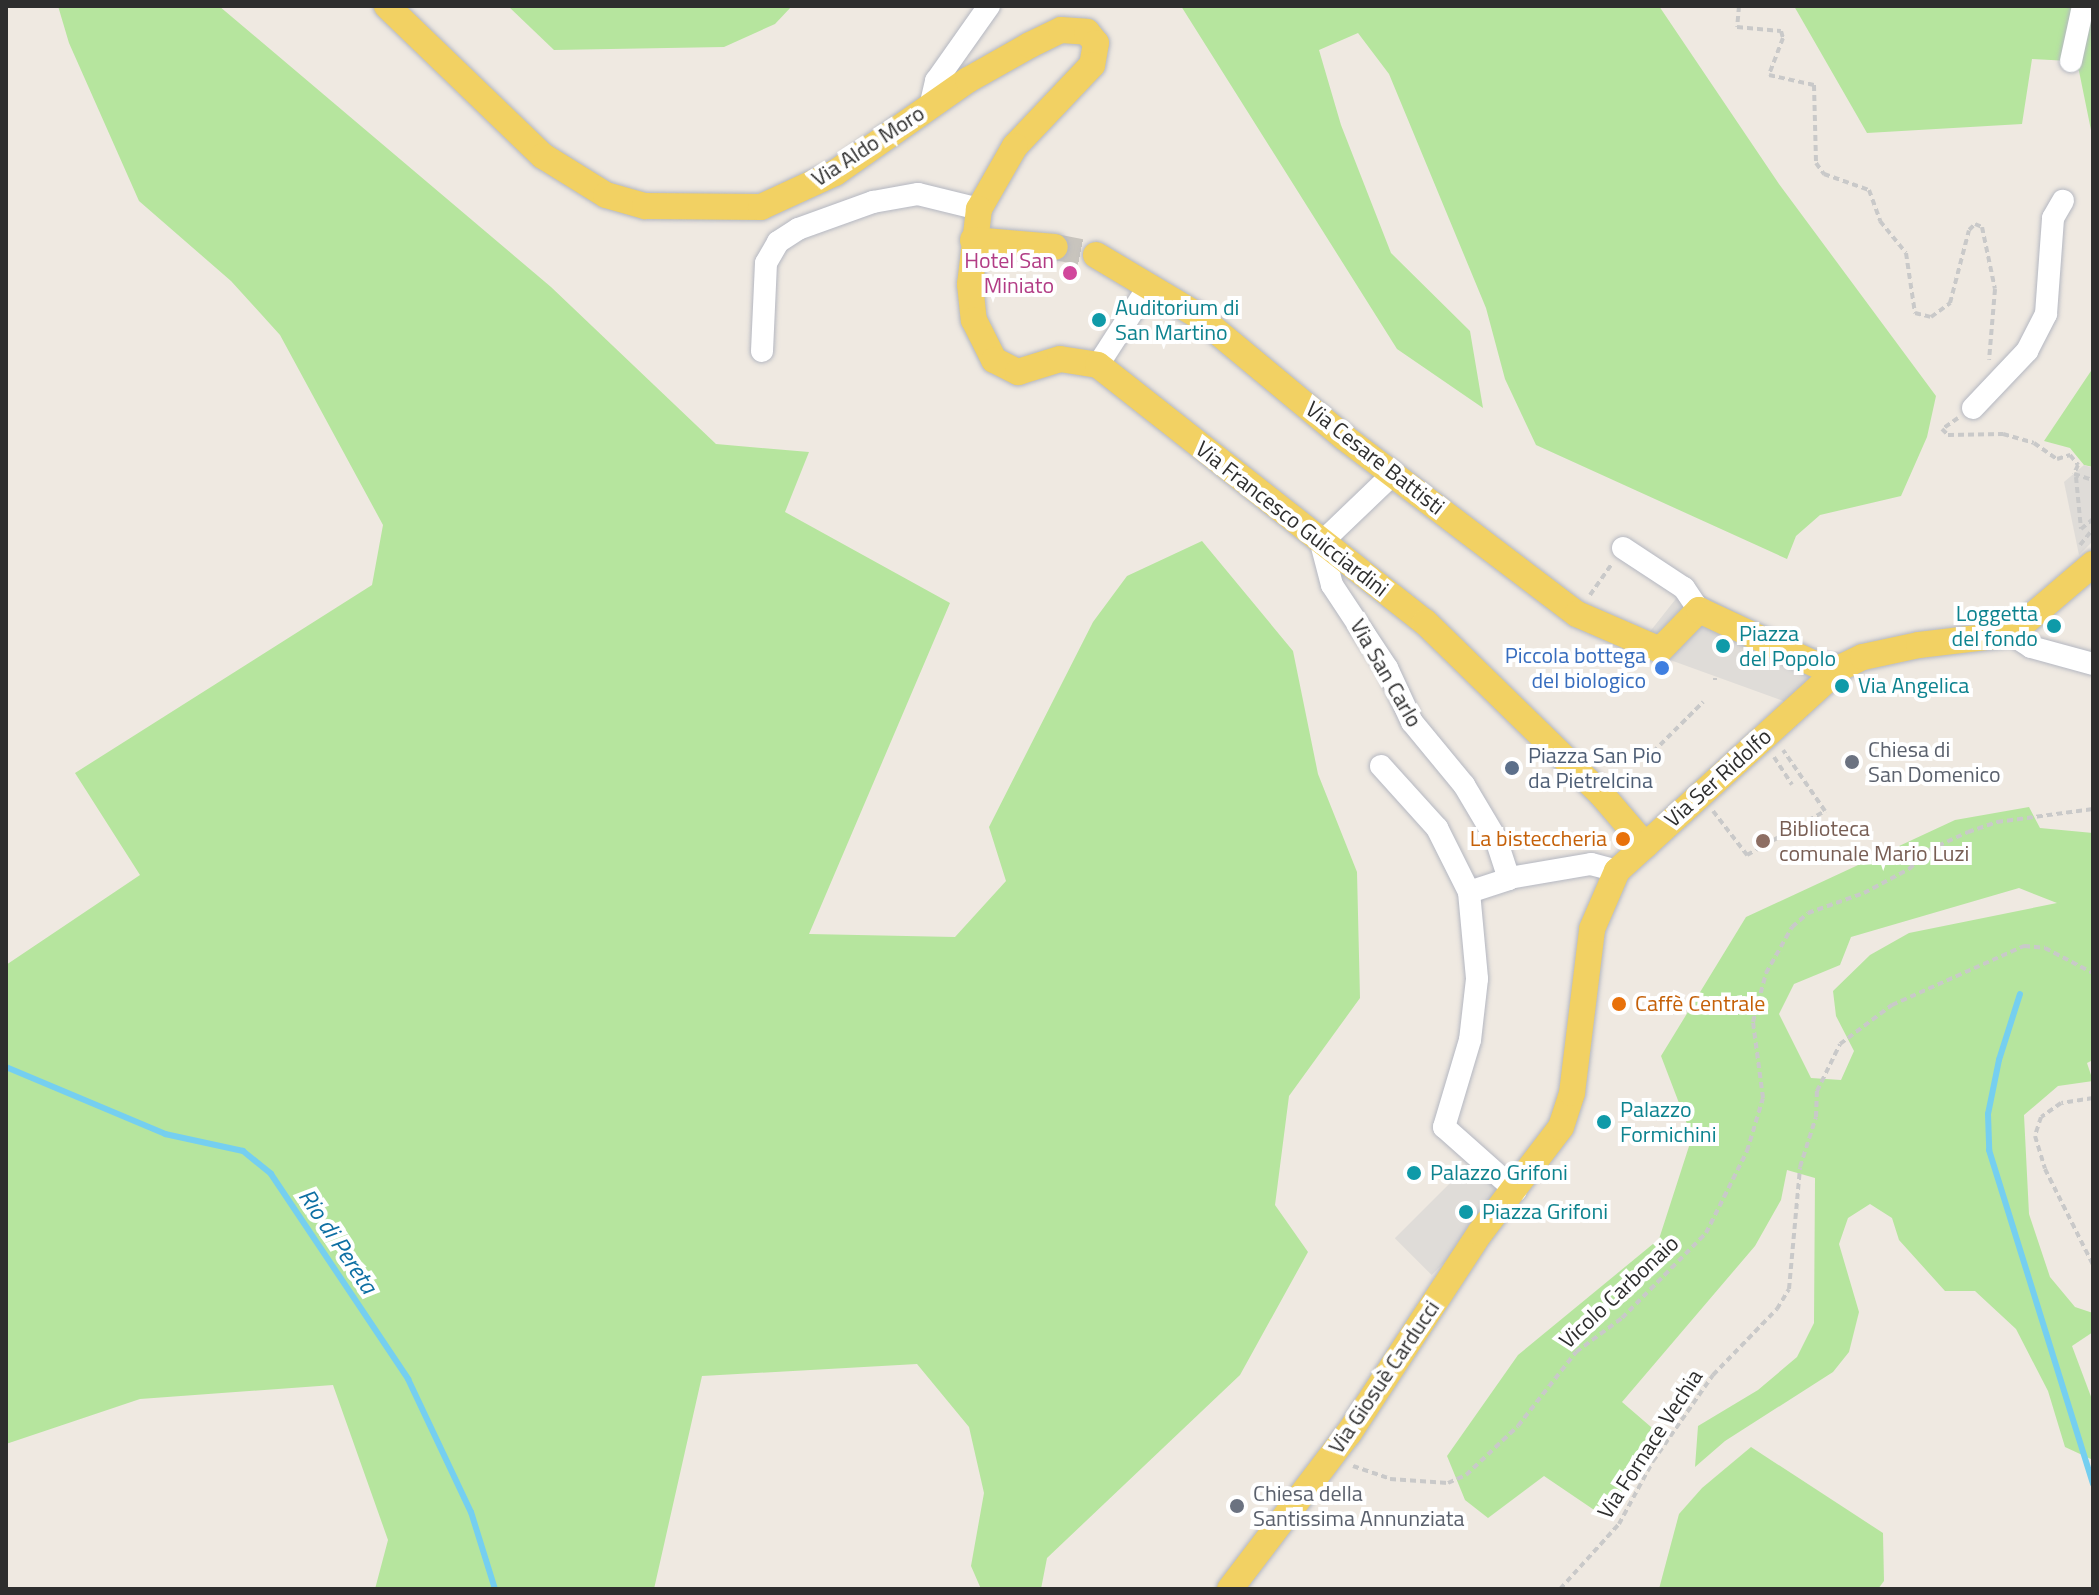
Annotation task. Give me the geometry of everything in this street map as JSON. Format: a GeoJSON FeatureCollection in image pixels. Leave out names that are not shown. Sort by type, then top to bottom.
{"type":"FeatureCollection","features":[{"type":"Feature","properties":{"kind":"main road","name":"Via Aldo Moro"},"geometry":{"type":"LineString","coordinates":[[387,6],[543,156],[626,203],[761,207],[835,173],[930,107],[1061,30],[1087,32],[1096,43],[1092,65],[1015,146],[979,209],[973,240]]}},
{"type":"Feature","properties":{"kind":"main road"},"geometry":{"type":"LineString","coordinates":[[1055,247],[973,240],[974,320],[994,360],[1018,372],[1060,359],[1098,365]]}},
{"type":"Feature","properties":{"kind":"main road","name":"Via Cesare Battisti"},"geometry":{"type":"LineString","coordinates":[[1096,255],[1197,315],[1577,614],[1660,650],[1699,610]]}},
{"type":"Feature","properties":{"kind":"main road","name":"Via Francesco Guicciardini"},"geometry":{"type":"LineString","coordinates":[[1098,365],[1425,622],[1606,794],[1645,845]]}},
{"type":"Feature","properties":{"kind":"main road"},"geometry":{"type":"LineString","coordinates":[[2011,634],[2086,553]]}},
{"type":"Feature","properties":{"kind":"main road"},"geometry":{"type":"LineString","coordinates":[[1699,610],[1834,673]]}},
{"type":"Feature","properties":{"kind":"main road","name":"Via Ser Ridolfo"},"geometry":{"type":"LineString","coordinates":[[1617,871],[1834,673],[1863,657],[2011,634]]}},
{"type":"Feature","properties":{"kind":"main road","name":"Via Giosuè Carducci"},"geometry":{"type":"LineString","coordinates":[[1230,1589],[1334,1453],[1449,1279],[1561,1127],[1572,1093],[1583,973],[1599,906],[1617,871]]}},
{"type":"Feature","properties":{"kind":"street"},"geometry":{"type":"LineString","coordinates":[[930,107],[936,81],[989,6]]}},
{"type":"Feature","properties":{"kind":"street"},"geometry":{"type":"LineString","coordinates":[[2071,61],[2083,6]]}},
{"type":"Feature","properties":{"kind":"street","name":"Via Aldo Moro"},"geometry":{"type":"LineString","coordinates":[[762,351],[766,263],[788,236],[873,202],[918,194],[979,209]]}},
{"type":"Feature","properties":{"kind":"street"},"geometry":{"type":"LineString","coordinates":[[1973,408],[2027,351],[2046,314],[2053,218],[2063,201]]}},
{"type":"Feature","properties":{"kind":"street"},"geometry":{"type":"LineString","coordinates":[[1098,365],[1149,286]]}},
{"type":"Feature","properties":{"kind":"street"},"geometry":{"type":"LineString","coordinates":[[1321,543],[1394,473]]}},
{"type":"Feature","properties":{"kind":"street","name":"Via San Carlo"},"geometry":{"type":"LineString","coordinates":[[1321,543],[1332,585],[1387,668],[1412,722],[1471,795],[1496,839],[1512,878]]}},
{"type":"Feature","properties":{"kind":"street"},"geometry":{"type":"LineString","coordinates":[[1623,548],[1684,588],[1699,610]]}},
{"type":"Feature","properties":{"kind":"street"},"geometry":{"type":"LineString","coordinates":[[2011,634],[2031,647],[2093,664]]}},
{"type":"Feature","properties":{"kind":"street"},"geometry":{"type":"LineString","coordinates":[[1381,766],[1437,828],[1469,892],[1477,979],[1470,1040],[1444,1127],[1516,1191]]}},
{"type":"Feature","properties":{"kind":"street"},"geometry":{"type":"LineString","coordinates":[[1469,892],[1512,878],[1591,864],[1617,871]]}},
{"type":"Feature","properties":{"kind":"path"},"geometry":{"type":"LineString","coordinates":[[1739,6],[1737,27],[1781,31],[1783,38],[1769,75],[1814,85],[1816,163],[1824,174],[1869,190],[1880,221],[1906,253],[1915,313],[1931,317],[1950,303],[1969,230],[1975,224],[1982,227],[1995,289],[1986,373]]}},
{"type":"Feature","properties":{"kind":"path"},"geometry":{"type":"LineString","coordinates":[[1948,435],[2003,434],[2034,443],[2057,459],[2070,455],[2078,465],[2076,477],[2081,529],[2093,519]]}},
{"type":"Feature","properties":{"kind":"path"},"geometry":{"type":"LineString","coordinates":[[2076,477],[2093,480]]}},
{"type":"Feature","properties":{"kind":"path"},"geometry":{"type":"LineString","coordinates":[[2086,553],[2093,529]]}},
{"type":"Feature","properties":{"kind":"path"},"geometry":{"type":"LineString","coordinates":[[1577,614],[1623,548]]}},
{"type":"Feature","properties":{"kind":"path"},"geometry":{"type":"LineString","coordinates":[[1653,752],[1703,702]]}},
{"type":"Feature","properties":{"kind":"path"},"geometry":{"type":"LineString","coordinates":[[1709,806],[1747,855],[1825,811],[1778,743]]}},
{"type":"Feature","properties":{"kind":"path"},"geometry":{"type":"LineString","coordinates":[[1749,752],[1757,763],[1769,751],[1792,785]]}},
{"type":"Feature","properties":{"kind":"path","name":"Vicolo Carbonaio"},"geometry":{"type":"LineString","coordinates":[[1334,1453],[1365,1473],[1390,1479],[1448,1483],[1466,1475],[1518,1426],[1576,1352],[1622,1318],[1706,1233],[1747,1151],[1763,1098],[1753,1022],[1766,973],[1792,927],[1808,913],[1864,893],[1909,869],[1929,850],[1968,832],[1997,822],[2093,809]]}},
{"type":"Feature","properties":{"kind":"path","name":"Via Fornace Vechia"},"geometry":{"type":"LineString","coordinates":[[1560,1589],[1619,1524],[1653,1461],[1713,1375],[1789,1289],[1800,1167],[1816,1117],[1817,1091],[1840,1044],[1892,1005],[2024,946],[2045,948],[2093,973]]}},
{"type":"Feature","properties":{"kind":"path"},"geometry":{"type":"LineString","coordinates":[[2093,1098],[2061,1103],[2041,1117],[2035,1136],[2050,1182],[2093,1265]]}},
{"type":"Feature","properties":{"kind":"green space"},"geometry":{"type":"Polygon","coordinates":[[[58,6],[219,6],[551,287],[716,444],[809,452],[785,512],[950,603],[809,934],[955,937],[1006,881],[989,827],[1093,622],[1127,576],[1202,541],[1293,651],[1318,774],[1357,872],[1360,998],[1289,1096],[1275,1205],[1308,1252],[1240,1375],[1047,1558],[1041,1589],[981,1589],[971,1566],[984,1493],[969,1427],[917,1364],[702,1376],[654,1589],[375,1589],[388,1540],[333,1385],[140,1399],[6,1444],[6,965],[140,875],[75,773],[372,585],[383,525],[280,335],[231,281],[139,201],[69,43],[58,6]]]}},
{"type":"Feature","properties":{"kind":"green space"},"geometry":{"type":"Polygon","coordinates":[[[508,6],[792,6],[775,24],[724,47],[554,50],[508,6]]]}},
{"type":"Feature","properties":{"kind":"green space"},"geometry":{"type":"Polygon","coordinates":[[[1181,6],[1659,6],[1779,184],[1936,396],[1927,437],[1901,496],[1820,515],[1796,536],[1787,559],[1536,445],[1505,379],[1486,308],[1389,74],[1358,33],[1319,50],[1341,125],[1391,253],[1470,331],[1483,408],[1397,349],[1181,6]]]}},
{"type":"Feature","properties":{"kind":"green space"},"geometry":{"type":"Polygon","coordinates":[[[1794,6],[2093,6],[2093,140],[2079,71],[2070,61],[2032,59],[2022,124],[1867,133],[1794,6]]]}},
{"type":"Feature","properties":{"kind":"green space"},"geometry":{"type":"Polygon","coordinates":[[[2093,368],[2093,467],[2084,465],[2070,448],[2044,441],[2093,368]]]}},
{"type":"Feature","properties":{"kind":"green space"},"geometry":{"type":"Polygon","coordinates":[[[2029,807],[2040,828],[2093,833],[2093,1060],[2087,1063],[2093,1081],[2058,1086],[2024,1115],[2029,1214],[2050,1277],[2075,1307],[2093,1313],[2093,1332],[2072,1346],[2093,1402],[2093,1460],[2065,1447],[2048,1391],[2016,1329],[1975,1291],[1945,1291],[1899,1240],[1892,1218],[1870,1204],[1848,1218],[1839,1244],[1859,1312],[1849,1352],[1833,1372],[1725,1441],[1695,1467],[1698,1426],[1758,1390],[1797,1357],[1814,1323],[1815,1178],[1787,1170],[1781,1200],[1755,1246],[1622,1402],[1658,1433],[1606,1518],[1544,1476],[1488,1518],[1465,1500],[1447,1456],[1518,1355],[1659,1239],[1692,1137],[1661,1056],[1746,917],[1955,820],[2029,807]],[[2019,888],[1851,937],[1840,965],[1794,984],[1779,1014],[1811,1078],[1841,1080],[1854,1051],[1836,1016],[1833,991],[1870,955],[1909,933],[2057,903],[2019,888]]]}},
{"type":"Feature","properties":{"kind":"green space"},"geometry":{"type":"Polygon","coordinates":[[[1751,1447],[1883,1533],[1884,1581],[1878,1589],[1659,1589],[1679,1514],[1702,1488],[1751,1447]]]}},
{"type":"Feature","properties":{"kind":"shaded area"},"geometry":{"type":"Polygon","coordinates":[[[2084,465],[2093,468],[2093,541],[2079,555],[2064,482],[2084,465]]]}},
{"type":"Feature","properties":{"kind":"shaded area","name":"Piazza del Popolo"},"geometry":{"type":"Polygon","coordinates":[[[1686,586],[1797,644],[1845,653],[1789,703],[1637,648],[1686,586]]]}},
{"type":"Feature","properties":{"kind":"shaded area","name":"Piazza Grifoni"},"geometry":{"type":"Polygon","coordinates":[[[1479,1154],[1516,1191],[1432,1275],[1395,1238],[1479,1154]]]}},
{"type":"Feature","properties":{"kind":"waterway"},"geometry":{"type":"LineString","coordinates":[[2020,994],[1999,1060],[1988,1114],[1989,1150],[2093,1484]]}},
{"type":"Feature","properties":{"kind":"waterway","name":"Rio di Pereta"},"geometry":{"type":"LineString","coordinates":[[6,1067],[165,1134],[243,1151],[271,1174],[408,1379],[471,1512],[495,1589]]}},
{"type":"Feature","properties":{"kind":"tunnel"},"geometry":{"type":"LineString","coordinates":[[1055,247],[1096,255]]}},
{"type":"Feature","properties":{"kind":"place","name":"Hotel San Miniato"},"geometry":{"type":"Point","coordinates":[1070,273]}},
{"type":"Feature","properties":{"kind":"place","name":"Auditorium di San Martino"},"geometry":{"type":"Point","coordinates":[1099,320]}},
{"type":"Feature","properties":{"kind":"place","name":"Loggetta del fondo"},"geometry":{"type":"Point","coordinates":[2054,626]}},
{"type":"Feature","properties":{"kind":"place","name":"Piazza del Popolo"},"geometry":{"type":"Point","coordinates":[1723,646]}},
{"type":"Feature","properties":{"kind":"place","name":"Piccola bottega del biologico"},"geometry":{"type":"Point","coordinates":[1662,668]}},
{"type":"Feature","properties":{"kind":"place","name":"Via Angelica"},"geometry":{"type":"Point","coordinates":[1842,686]}},
{"type":"Feature","properties":{"kind":"place","name":"Chiesa di San Domenico"},"geometry":{"type":"Point","coordinates":[1852,762]}},
{"type":"Feature","properties":{"kind":"place","name":"Piazza San Pio da Pietrelcina"},"geometry":{"type":"Point","coordinates":[1512,768]}},
{"type":"Feature","properties":{"kind":"place","name":"La bisteccheria"},"geometry":{"type":"Point","coordinates":[1623,839]}},
{"type":"Feature","properties":{"kind":"place","name":"Biblioteca comunale Mario Luzi"},"geometry":{"type":"Point","coordinates":[1763,841]}},
{"type":"Feature","properties":{"kind":"place","name":"Caffè Centrale"},"geometry":{"type":"Point","coordinates":[1619,1004]}},
{"type":"Feature","properties":{"kind":"place","name":"Palazzo Formichini"},"geometry":{"type":"Point","coordinates":[1604,1122]}},
{"type":"Feature","properties":{"kind":"place","name":"Palazzo Grifoni"},"geometry":{"type":"Point","coordinates":[1414,1173]}},
{"type":"Feature","properties":{"kind":"place","name":"Piazza Grifoni"},"geometry":{"type":"Point","coordinates":[1466,1212]}},
{"type":"Feature","properties":{"kind":"place","name":"Chiesa della Santissima Annunziata"},"geometry":{"type":"Point","coordinates":[1237,1506]}}]}
